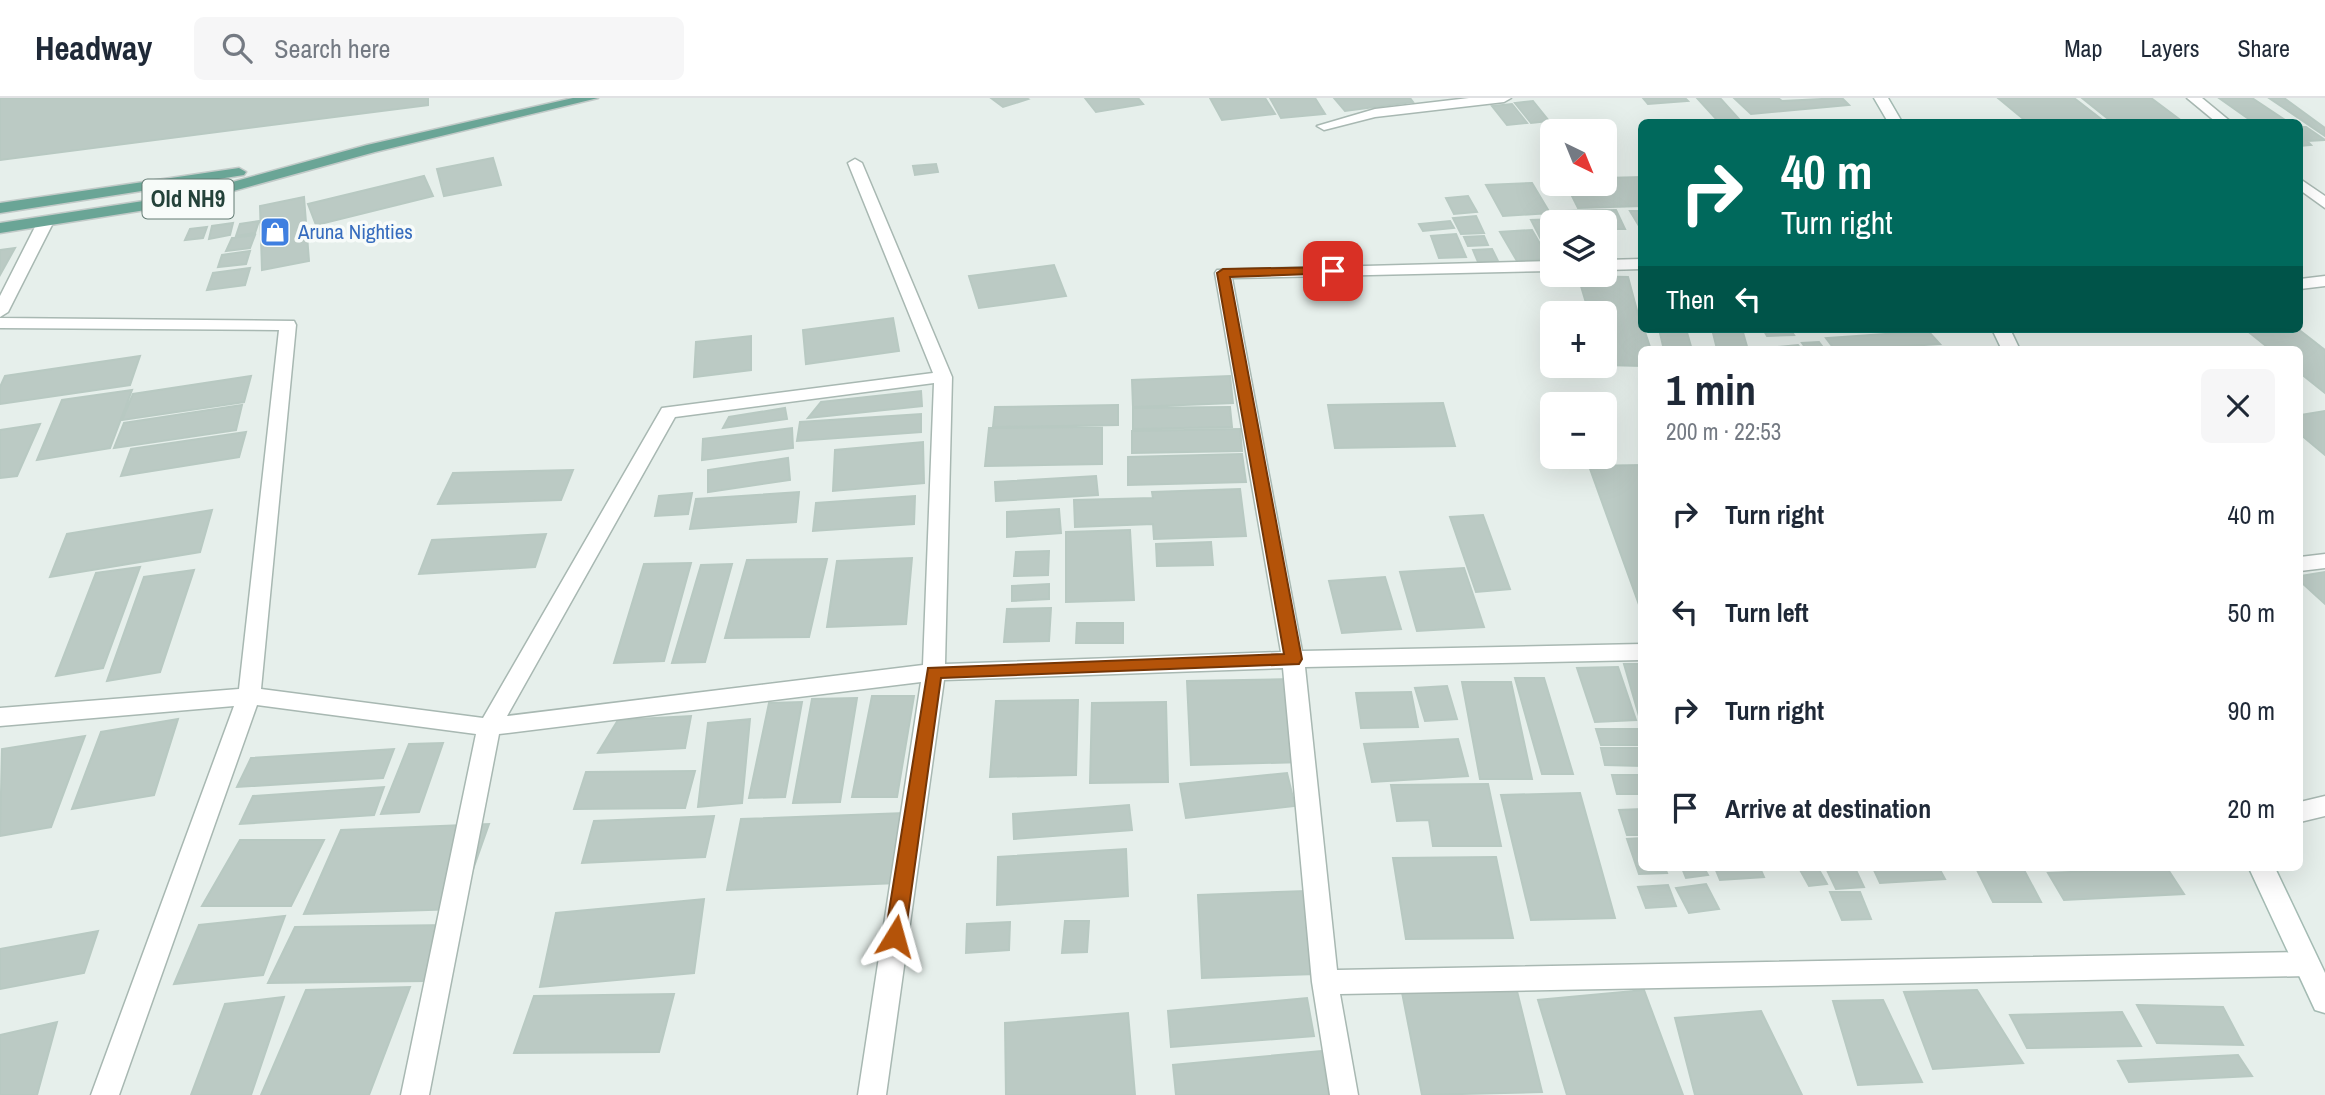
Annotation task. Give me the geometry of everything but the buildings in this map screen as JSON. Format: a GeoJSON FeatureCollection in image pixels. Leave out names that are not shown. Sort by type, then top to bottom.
{"type":"FeatureCollection","features":[{"type":"Feature","properties":{"kind":"main road","name":"Old NH9"},"geometry":{"type":"LineString","coordinates":[[0,208],[191,181],[372,148],[591,98]]}},
{"type":"Feature","properties":{"kind":"main road","name":"Old NH9"},"geometry":{"type":"LineString","coordinates":[[0,228],[190,198],[372,148]]}},
{"type":"Feature","properties":{"kind":"street"},"geometry":{"type":"LineString","coordinates":[[1324,126],[1375,113],[1504,98]]}},
{"type":"Feature","properties":{"kind":"street"},"geometry":{"type":"LineString","coordinates":[[2194,98],[2220,119]]}},
{"type":"Feature","properties":{"kind":"street"},"geometry":{"type":"LineString","coordinates":[[855,163],[943,377],[934,672],[872,1095]]}},
{"type":"Feature","properties":{"kind":"street"},"geometry":{"type":"LineString","coordinates":[[2303,185],[2325,203]]}},
{"type":"Feature","properties":{"kind":"street"},"geometry":{"type":"LineString","coordinates":[[0,312],[45,223]]}},
{"type":"Feature","properties":{"kind":"street"},"geometry":{"type":"LineString","coordinates":[[1617,265],[1638,264]]}},
{"type":"Feature","properties":{"kind":"street"},"geometry":{"type":"LineString","coordinates":[[1344,1095],[1325,982],[1293,659],[1223,273],[1540,266]]}},
{"type":"Feature","properties":{"kind":"street"},"geometry":{"type":"LineString","coordinates":[[2303,284],[2325,281]]}},
{"type":"Feature","properties":{"kind":"street"},"geometry":{"type":"LineString","coordinates":[[0,323],[288,325],[249,696],[105,1095]]}},
{"type":"Feature","properties":{"kind":"street"},"geometry":{"type":"LineString","coordinates":[[415,1095],[489,727],[668,412],[943,377]]}},
{"type":"Feature","properties":{"kind":"street"},"geometry":{"type":"LineString","coordinates":[[2303,564],[2325,561]]}},
{"type":"Feature","properties":{"kind":"street"},"geometry":{"type":"LineString","coordinates":[[0,717],[249,696],[489,727],[934,672],[1293,659],[1638,652]]}},
{"type":"Feature","properties":{"kind":"street"},"geometry":{"type":"LineString","coordinates":[[2303,811],[2325,806]]}},
{"type":"Feature","properties":{"kind":"street"},"geometry":{"type":"LineString","coordinates":[[2263,871],[2325,1001]]}},
{"type":"Feature","properties":{"kind":"street"},"geometry":{"type":"LineString","coordinates":[[1325,982],[2307,964]]}},
{"type":"Feature","properties":{"kind":"place","name":"Aruna Nighties"},"geometry":{"type":"Point","coordinates":[275,232]}},
{"type":"Feature","properties":{"kind":"route"},"geometry":{"type":"LineString","coordinates":[[895,936],[934,672],[1293,659],[1223,273],[1333,271]]}}]}
